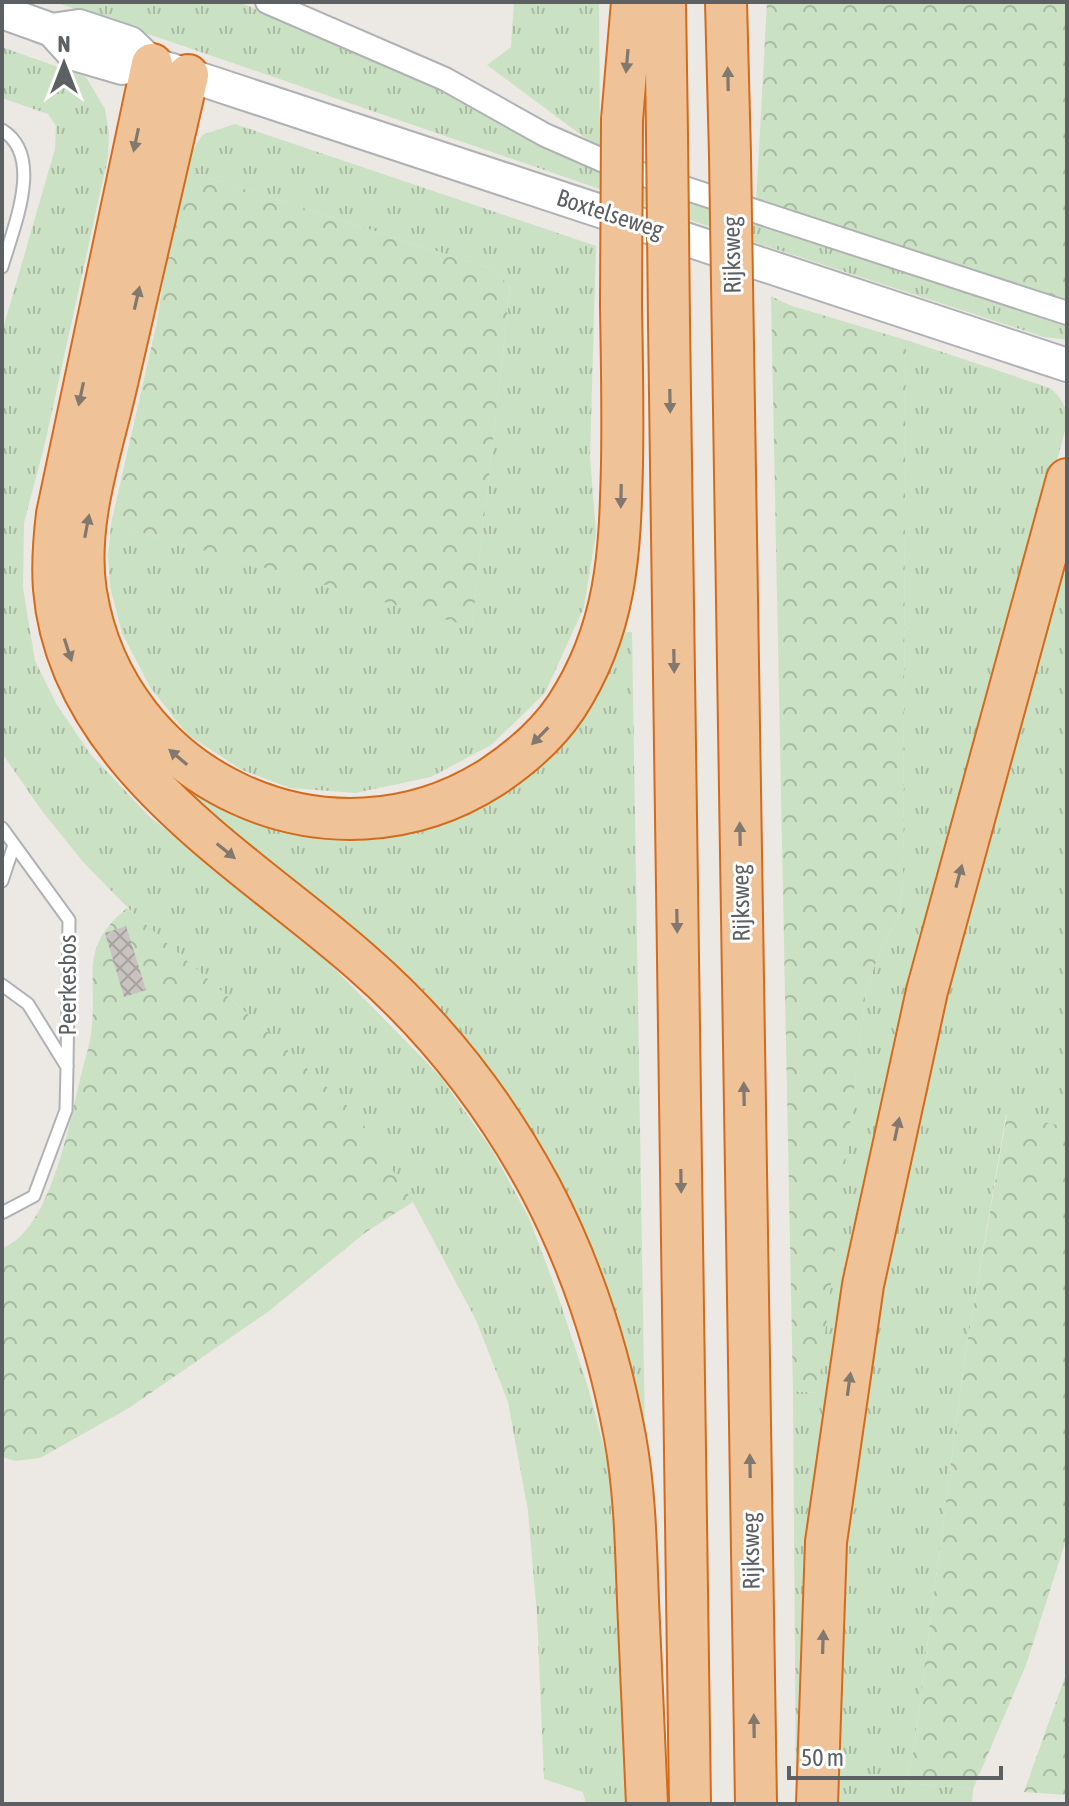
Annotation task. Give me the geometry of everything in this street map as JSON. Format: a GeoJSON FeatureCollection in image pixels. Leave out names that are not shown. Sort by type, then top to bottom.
{"type":"FeatureCollection","features":[{"type":"Feature","properties":{"kind":"highway"},"geometry":{"type":"LineString","coordinates":[[170,69],[84,540],[83,565],[94,628],[126,698],[164,745],[192,769],[253,802],[315,816],[348,819],[393,815],[439,804],[474,788],[517,758],[565,709],[603,634],[621,545],[622,120],[632,2]]}},
{"type":"Feature","properties":{"kind":"highway"},"geometry":{"type":"LineString","coordinates":[[665,2],[690,1804]]}},
{"type":"Feature","properties":{"kind":"highway","name":"Rijksweg"},"geometry":{"type":"LineString","coordinates":[[726,2],[756,1804]]}},
{"type":"Feature","properties":{"kind":"highway"},"geometry":{"type":"LineString","coordinates":[[170,69],[57,514],[54,580],[61,628],[76,673],[91,704],[111,737],[130,760],[201,831],[361,961],[411,1010],[485,1096],[545,1199],[592,1305],[614,1383],[626,1441],[635,1526],[647,1804]]}},
{"type":"Feature","properties":{"kind":"highway"},"geometry":{"type":"LineString","coordinates":[[817,1804],[826,1542],[863,1285],[927,991],[1067,479]]}},
{"type":"Feature","properties":{"kind":"main road","name":"Boxtelseweg"},"geometry":{"type":"LineString","coordinates":[[2,12],[52,30],[79,26],[92,30],[130,43],[170,69],[1067,365]]}},
{"type":"Feature","properties":{"kind":"street","name":"Boxtelseweg"},"geometry":{"type":"LineString","coordinates":[[267,2],[315,11],[545,135],[611,164],[1067,313]]}},
{"type":"Feature","properties":{"kind":"lane"},"geometry":{"type":"LineString","coordinates":[[2,130],[14,137],[24,160],[22,193],[2,267]]}},
{"type":"Feature","properties":{"kind":"lane","name":"Peerkesbos"},"geometry":{"type":"LineString","coordinates":[[2,828],[69,920],[66,1110],[34,1196],[2,1213]]}},
{"type":"Feature","properties":{"kind":"lane"},"geometry":{"type":"LineString","coordinates":[[2,881],[14,845]]}},
{"type":"Feature","properties":{"kind":"lane"},"geometry":{"type":"LineString","coordinates":[[2,985],[28,1004],[67,1067]]}},
{"type":"Feature","properties":{"kind":"green space"},"geometry":{"type":"Polygon","coordinates":[[[55,2],[239,2],[413,76],[510,130],[599,170],[1067,324],[1067,340],[1044,337],[757,243],[55,2]]]}},
{"type":"Feature","properties":{"kind":"green space"},"geometry":{"type":"Polygon","coordinates":[[[514,2],[599,2],[600,149],[487,65],[511,47],[514,2]]]}},
{"type":"Feature","properties":{"kind":"green space"},"geometry":{"type":"Polygon","coordinates":[[[767,2],[1067,2],[1067,301],[756,205],[767,2]]]}},
{"type":"Feature","properties":{"kind":"green space"},"geometry":{"type":"Polygon","coordinates":[[[2,47],[86,77],[105,109],[109,134],[108,157],[45,443],[24,523],[23,588],[35,661],[57,705],[91,755],[149,816],[328,962],[440,1076],[492,1150],[529,1218],[588,1387],[611,1474],[619,1548],[627,1804],[586,1804],[583,1792],[544,1779],[537,1615],[528,1511],[508,1402],[476,1320],[413,1202],[267,1031],[136,916],[84,863],[42,811],[2,753],[2,332],[55,149],[56,126],[48,114],[2,98],[2,47]]]}},
{"type":"Feature","properties":{"kind":"green space"},"geometry":{"type":"Polygon","coordinates":[[[235,124],[596,246],[590,457],[596,533],[584,607],[545,693],[491,745],[431,777],[355,793],[290,788],[242,770],[188,735],[150,687],[122,633],[110,587],[108,556],[111,524],[472,626],[510,288],[495,270],[182,169],[202,135],[235,124]]]}},
{"type":"Feature","properties":{"kind":"green space"},"geometry":{"type":"Polygon","coordinates":[[[182,169],[495,270],[510,288],[472,627],[111,524],[156,326],[182,169]]]}},
{"type":"Feature","properties":{"kind":"green space"},"geometry":{"type":"Polygon","coordinates":[[[771,296],[789,305],[906,340],[903,879],[899,916],[880,951],[866,990],[818,1393],[793,1391],[771,296]]]}},
{"type":"Feature","properties":{"kind":"green space"},"geometry":{"type":"Polygon","coordinates":[[[906,340],[1050,388],[1063,403],[1067,423],[934,924],[805,1804],[796,1804],[793,1391],[817,1393],[866,990],[880,951],[899,916],[903,879],[906,340]]]}},
{"type":"Feature","properties":{"kind":"green space"},"geometry":{"type":"Polygon","coordinates":[[[1067,556],[1067,1127],[1006,1115],[965,1356],[913,1754],[905,1783],[973,1789],[972,1804],[815,1804],[826,1644],[911,1100],[1067,556]]]}},
{"type":"Feature","properties":{"kind":"green space"},"geometry":{"type":"Polygon","coordinates":[[[616,632],[632,632],[645,1436],[523,1138],[172,787],[182,782],[448,820],[616,632]]]}},
{"type":"Feature","properties":{"kind":"green space"},"geometry":{"type":"Polygon","coordinates":[[[127,908],[358,1116],[413,1202],[366,1232],[269,1311],[129,1408],[40,1458],[15,1461],[2,1457],[2,1248],[18,1238],[33,1221],[55,1174],[90,1039],[96,949],[112,922],[127,908]]]}},
{"type":"Feature","properties":{"kind":"green space"},"geometry":{"type":"Polygon","coordinates":[[[1007,1114],[1067,1127],[1067,1537],[1026,1665],[973,1789],[905,1783],[913,1754],[965,1356],[1007,1114]]]}},
{"type":"Feature","properties":{"kind":"green space"},"geometry":{"type":"Polygon","coordinates":[[[1067,1671],[1067,1795],[1024,1792],[1067,1671]]]}},
{"type":"Feature","properties":{"kind":"building"},"geometry":{"type":"Polygon","coordinates":[[[126,926],[146,990],[124,997],[105,933],[126,926]]]}}]}
